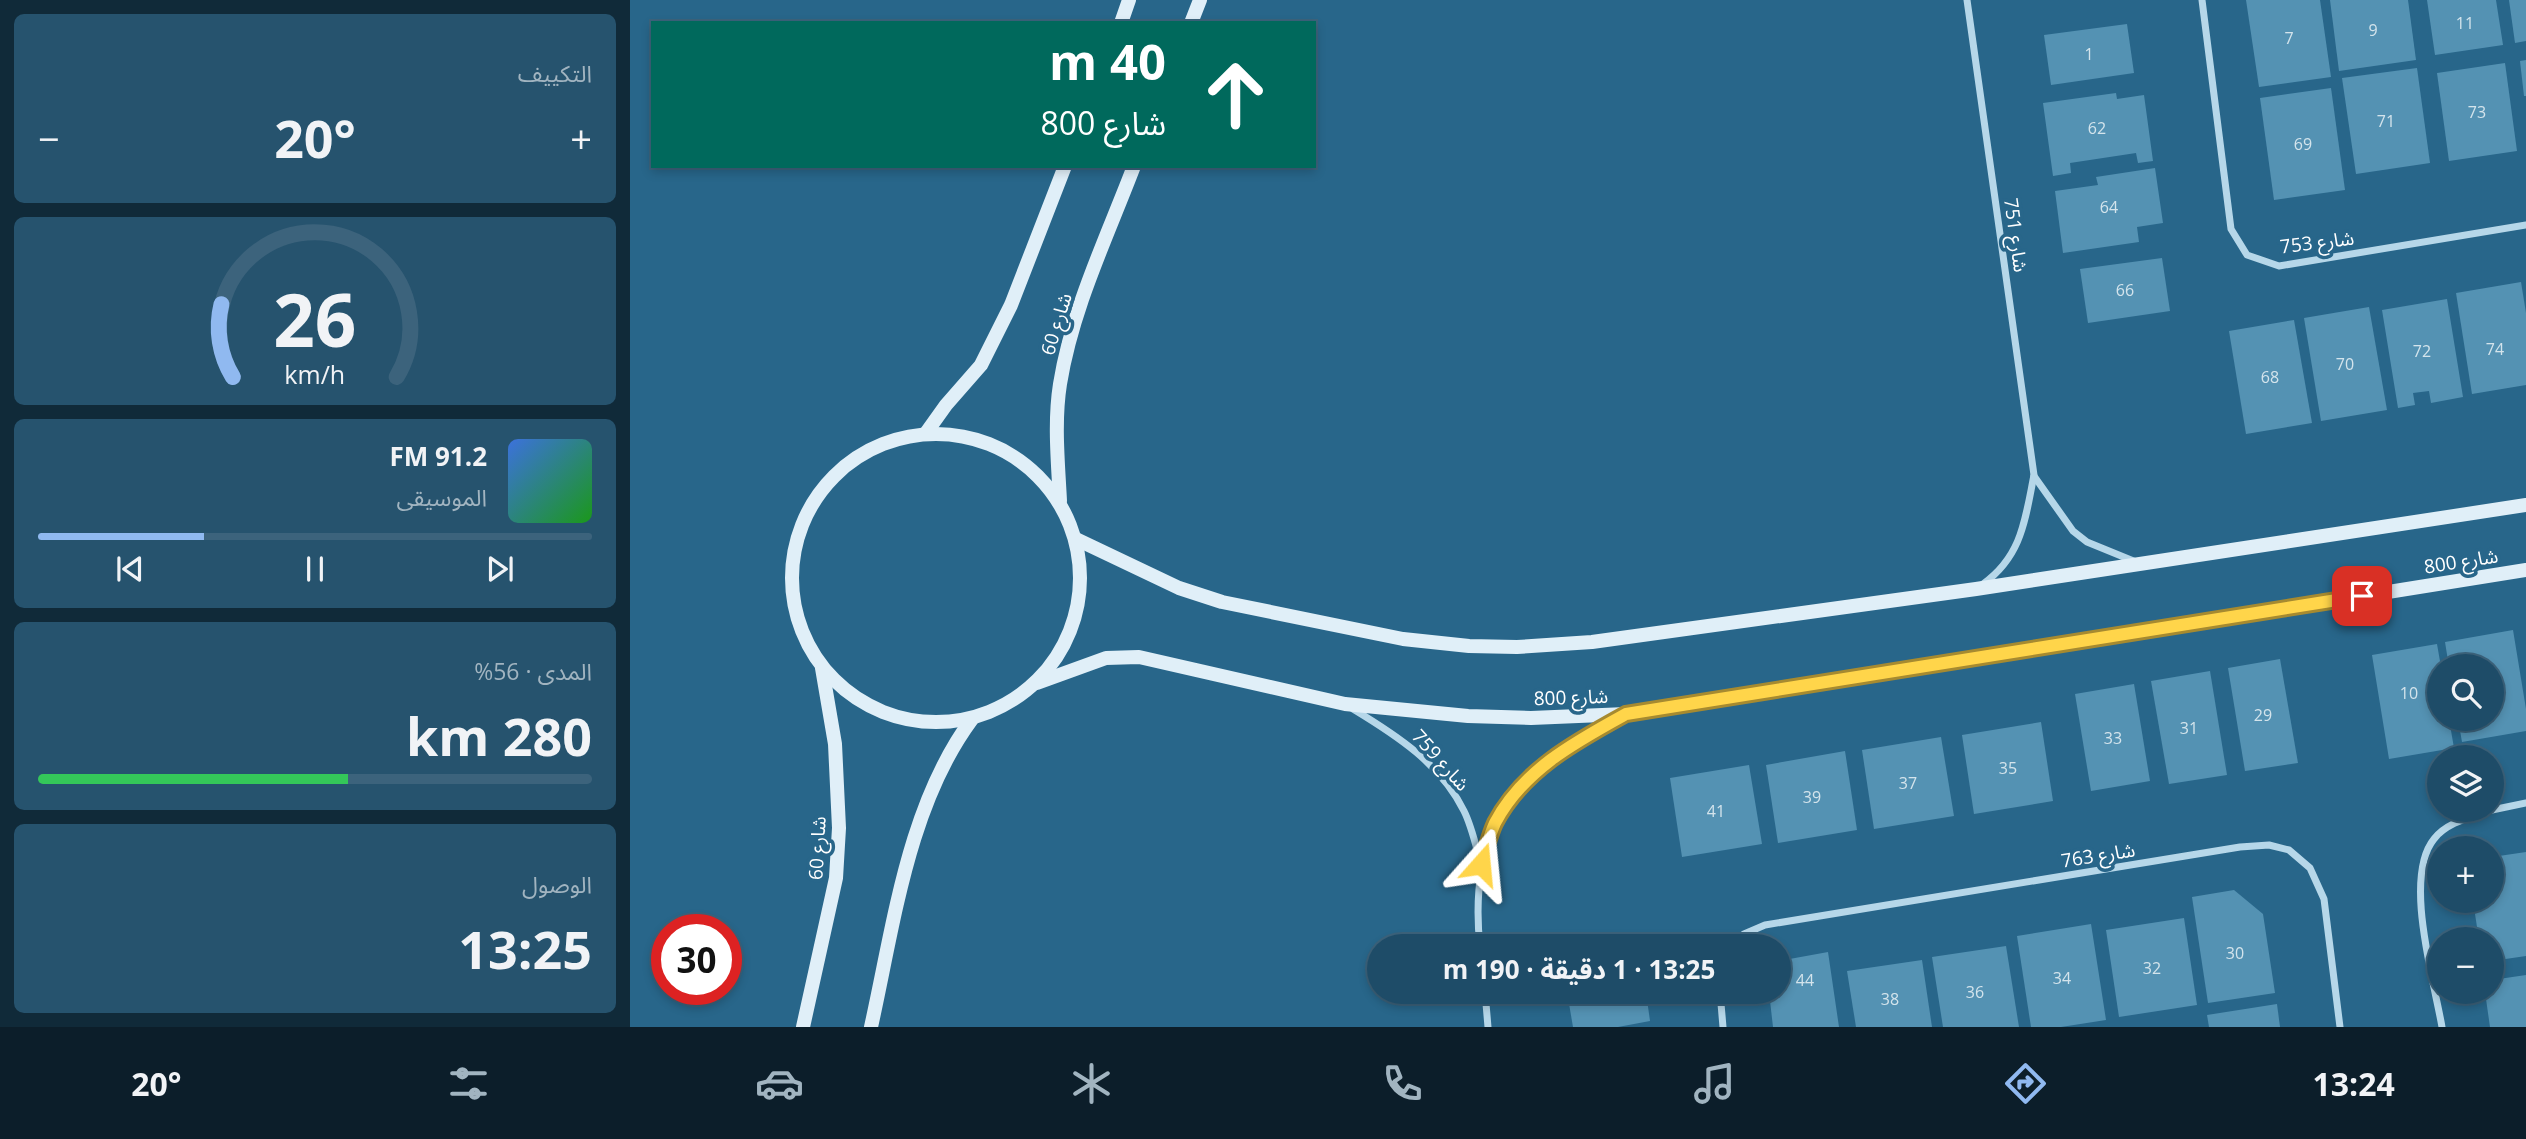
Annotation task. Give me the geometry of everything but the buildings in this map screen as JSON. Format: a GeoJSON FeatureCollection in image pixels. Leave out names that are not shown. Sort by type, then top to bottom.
{"type":"FeatureCollection","features":[{"type":"Feature","properties":{"kind":"street"},"geometry":{"type":"LineString","coordinates":[[1122,21],[1129,0]]}},
{"type":"Feature","properties":{"kind":"street"},"geometry":{"type":"LineString","coordinates":[[1192,21],[1200,0]]}},
{"type":"Feature","properties":{"kind":"street","name":"شارع 751"},"geometry":{"type":"LineString","coordinates":[[1967,0],[2034,475],[2024,529],[2010,558],[1994,576],[1976,589]]}},
{"type":"Feature","properties":{"kind":"street","name":"شارع 753"},"geometry":{"type":"LineString","coordinates":[[2202,0],[2231,229],[2247,255],[2279,266],[2526,225]]}},
{"type":"Feature","properties":{"kind":"street"},"geometry":{"type":"LineString","coordinates":[[926,433],[981,365],[1011,304],[1064,168]]}},
{"type":"Feature","properties":{"kind":"street","name":"شارع 60"},"geometry":{"type":"LineString","coordinates":[[1060,501],[1057,420],[1059,386],[1066,351],[1090,278],[1133,168]]}},
{"type":"Feature","properties":{"kind":"street"},"geometry":{"type":"LineString","coordinates":[[926,433],[965,435],[1002,448],[1035,471],[1060,501],[1076,539],[1081,577],[1076,616],[1061,652],[1037,682],[1007,705],[972,719],[938,723],[906,720],[874,709],[846,691],[822,668],[803,634],[793,596],[793,557],[804,519],[825,486],[853,459],[888,440],[926,433]]}},
{"type":"Feature","properties":{"kind":"street","name":"شارع 751"},"geometry":{"type":"LineString","coordinates":[[2034,475],[2073,531],[2087,542],[2137,563]]}},
{"type":"Feature","properties":{"kind":"street"},"geometry":{"type":"LineString","coordinates":[[1076,539],[1179,588],[1222,602],[1403,639],[1469,646],[1517,647],[1591,642],[1976,589],[2526,505]]}},
{"type":"Feature","properties":{"kind":"street","name":"شارع 800"},"geometry":{"type":"LineString","coordinates":[[1037,682],[1106,658],[1139,657],[1345,704],[1531,718],[1626,714],[2526,570]]}},
{"type":"Feature","properties":{"kind":"street","name":"شارع 60"},"geometry":{"type":"LineString","coordinates":[[803,1027],[836,878],[839,828],[835,744],[822,668]]}},
{"type":"Feature","properties":{"kind":"street","name":"شارع 759"},"geometry":{"type":"LineString","coordinates":[[1345,704],[1403,740],[1437,773],[1465,812],[1481,864]]}},
{"type":"Feature","properties":{"kind":"street","name":"شارع 759"},"geometry":{"type":"LineString","coordinates":[[1479,934],[1476,912],[1481,864],[1495,824],[1536,771],[1564,749],[1626,714]]}},
{"type":"Feature","properties":{"kind":"street"},"geometry":{"type":"LineString","coordinates":[[871,1027],[910,856],[931,789],[958,737],[972,719]]}},
{"type":"Feature","properties":{"kind":"street"},"geometry":{"type":"LineString","coordinates":[[2504,807],[2526,803]]}},
{"type":"Feature","properties":{"kind":"street"},"geometry":{"type":"LineString","coordinates":[[2442,1027],[2419,899],[2421,864],[2434,838],[2456,822]]}},
{"type":"Feature","properties":{"kind":"street","name":"شارع 763"},"geometry":{"type":"LineString","coordinates":[[1743,934],[1765,925],[2240,847],[2269,845],[2289,850],[2310,868],[2324,899],[2340,1027]]}},
{"type":"Feature","properties":{"kind":"street"},"geometry":{"type":"LineString","coordinates":[[1486,1004],[1488,1027]]}},
{"type":"Feature","properties":{"kind":"street"},"geometry":{"type":"LineString","coordinates":[[1721,1004],[1723,1027]]}},
{"type":"Feature","properties":{"kind":"route"},"geometry":{"type":"LineString","coordinates":[[1481,864],[1495,824],[1536,771],[1564,749],[1626,714],[2362,596]]}}]}
